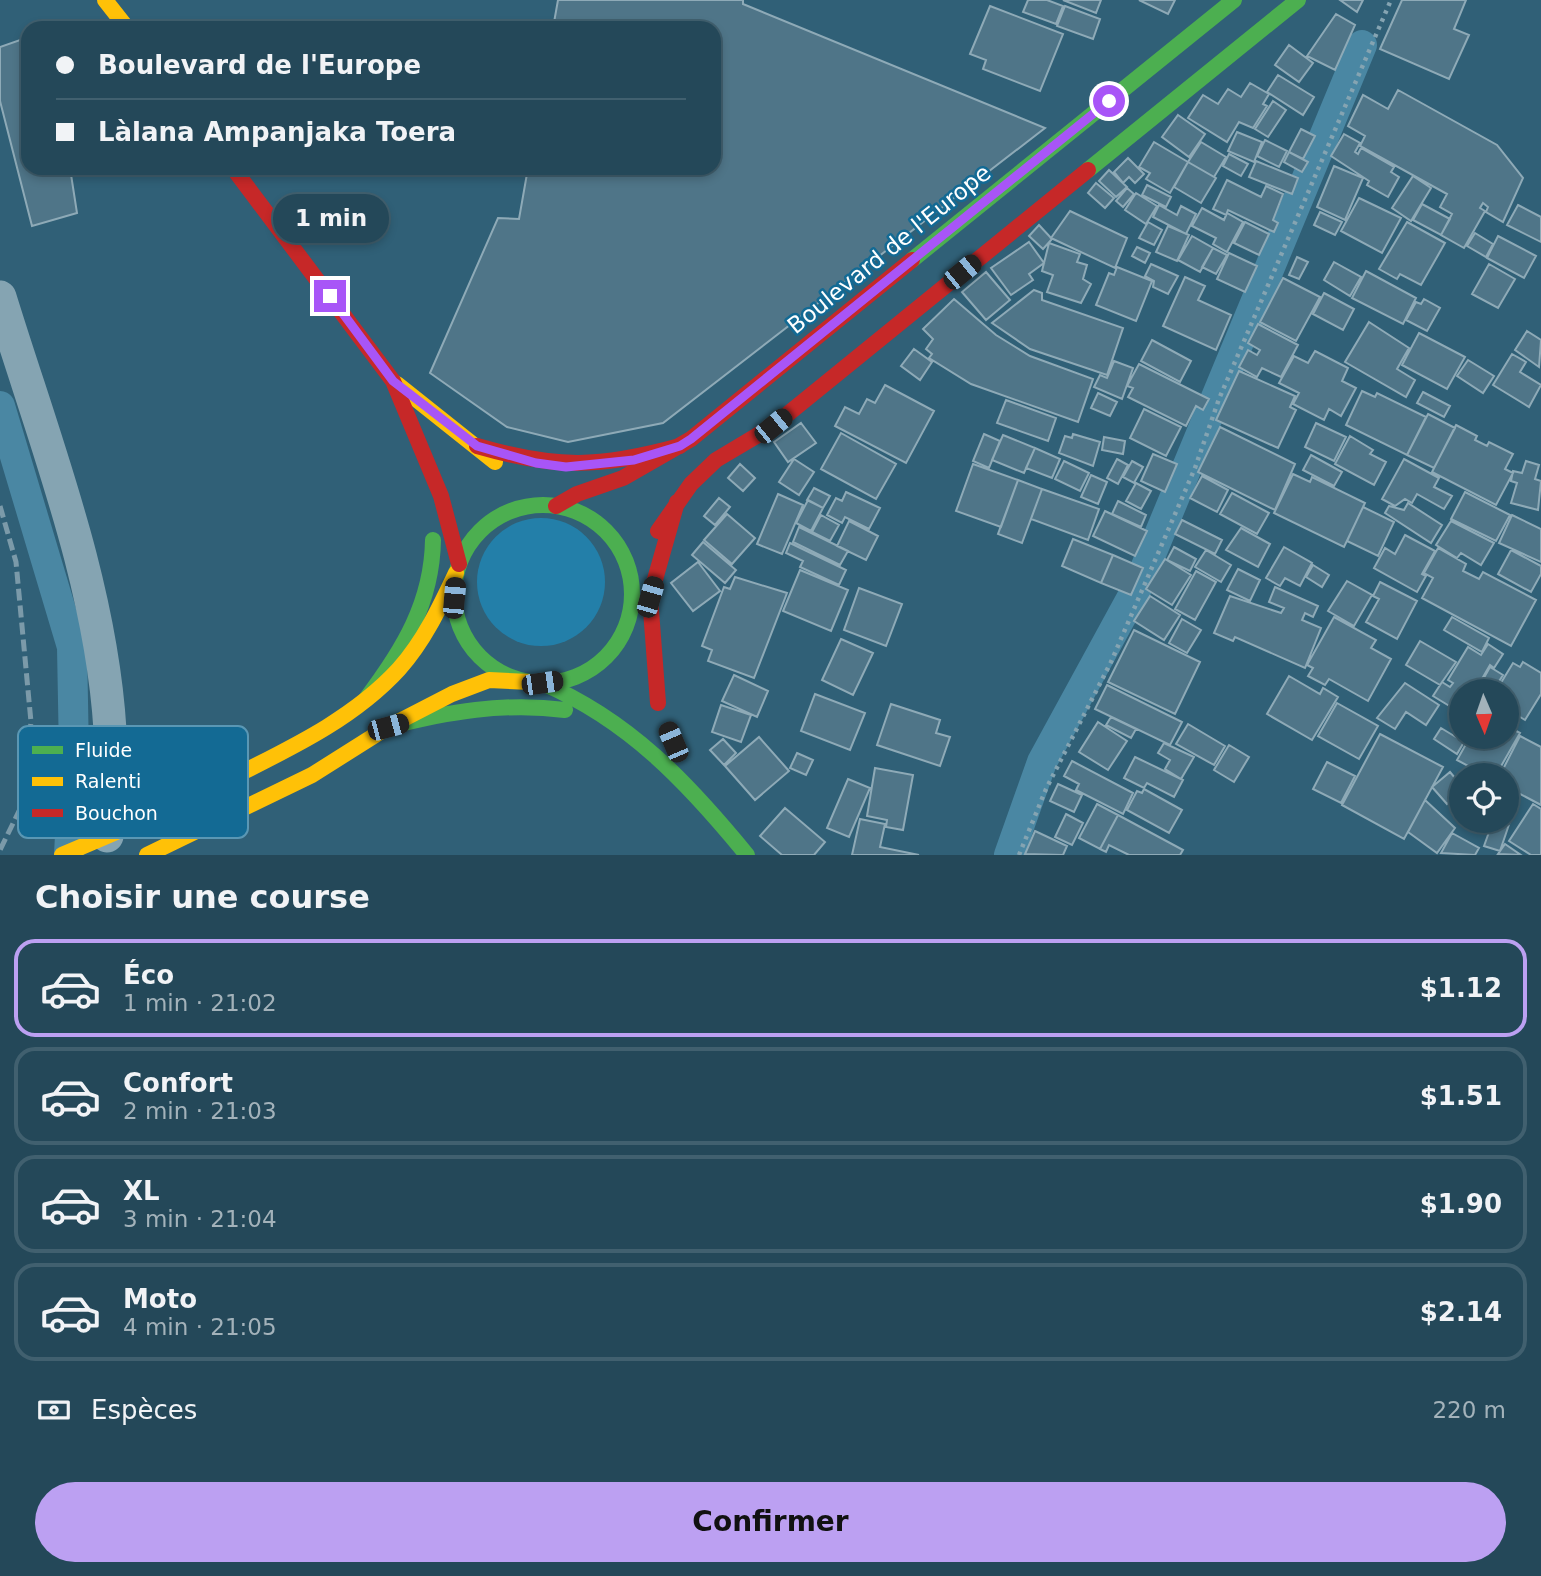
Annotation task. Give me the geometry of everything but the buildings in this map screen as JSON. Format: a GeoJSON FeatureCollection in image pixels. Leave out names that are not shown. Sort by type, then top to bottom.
{"type":"FeatureCollection","features":[{"type":"Feature","properties":{"kind":"main road"},"geometry":{"type":"LineString","coordinates":[[105,0],[122,21]]}},
{"type":"Feature","properties":{"kind":"main road","name":"Boulevard de l'Europe"},"geometry":{"type":"LineString","coordinates":[[552,505],[623,478],[680,446],[1234,0]]}},
{"type":"Feature","properties":{"kind":"main road"},"geometry":{"type":"LineString","coordinates":[[248,806],[312,775],[388,727],[452,694],[489,680],[567,680],[590,670],[609,654],[623,634],[632,610],[644,554],[677,502],[716,460],[773,426],[1298,0]]}},
{"type":"Feature","properties":{"kind":"main road"},"geometry":{"type":"LineString","coordinates":[[238,175],[393,381],[429,464],[450,526],[457,569],[454,598],[458,621],[469,644],[485,662],[506,675],[536,682],[589,703],[623,727],[698,794],[747,855]]}},
{"type":"Feature","properties":{"kind":"main road"},"geometry":{"type":"LineString","coordinates":[[393,381],[508,471]]}},
{"type":"Feature","properties":{"kind":"main road"},"geometry":{"type":"LineString","coordinates":[[477,446],[536,463],[566,467],[634,460],[680,446]]}},
{"type":"Feature","properties":{"kind":"main road"},"geometry":{"type":"LineString","coordinates":[[366,699],[400,654],[424,605],[433,548],[429,464]]}},
{"type":"Feature","properties":{"kind":"main road"},"geometry":{"type":"LineString","coordinates":[[534,491],[552,505]]}},
{"type":"Feature","properties":{"kind":"main road"},"geometry":{"type":"LineString","coordinates":[[248,770],[341,718],[389,679],[421,641],[469,544],[485,527],[504,514],[526,506],[552,505],[583,514],[606,529],[617,544],[632,578],[632,610],[661,710],[650,597],[677,502]]}},
{"type":"Feature","properties":{"kind":"main road"},"geometry":{"type":"LineString","coordinates":[[388,727],[437,714],[505,705],[545,706],[623,727]]}},
{"type":"Feature","properties":{"kind":"main road"},"geometry":{"type":"LineString","coordinates":[[679,755],[698,794]]}},
{"type":"Feature","properties":{"kind":"main road"},"geometry":{"type":"LineString","coordinates":[[147,855],[182,838]]}},
{"type":"Feature","properties":{"kind":"main road"},"geometry":{"type":"LineString","coordinates":[[62,855],[101,839]]}},
{"type":"Feature","properties":{"kind":"street"},"geometry":{"type":"LineString","coordinates":[[0,297],[72,528],[97,630],[109,726]]}},
{"type":"Feature","properties":{"kind":"path"},"geometry":{"type":"LineString","coordinates":[[1019,855],[1046,789],[1111,662],[1391,0]]}},
{"type":"Feature","properties":{"kind":"shaded area"},"geometry":{"type":"Polygon","coordinates":[[[541,518],[565,523],[586,537],[600,558],[605,582],[600,606],[586,627],[565,641],[541,646],[517,641],[496,627],[482,606],[477,582],[482,558],[496,537],[517,523],[541,518]]]}},
{"type":"Feature","properties":{"kind":"waterway"},"geometry":{"type":"LineString","coordinates":[[1009,855],[1042,762],[1137,588],[1362,45]]}},
{"type":"Feature","properties":{"kind":"waterway"},"geometry":{"type":"LineString","coordinates":[[0,406],[72,647],[73,726]]}},
{"type":"Feature","properties":{"kind":"waterway"},"geometry":{"type":"LineString","coordinates":[[69,855],[70,838]]}},
{"type":"Feature","properties":{"kind":"railway"},"geometry":{"type":"LineString","coordinates":[[0,506],[16,562],[31,726]]}},
{"type":"Feature","properties":{"kind":"railway"},"geometry":{"type":"LineString","coordinates":[[0,850],[18,813]]}},
{"type":"Feature","properties":{"kind":"traffic: fast"},"geometry":{"type":"LineString","coordinates":[[912,260],[1234,0]]}},
{"type":"Feature","properties":{"kind":"traffic: fast"},"geometry":{"type":"LineString","coordinates":[[1088,170],[1298,0]]}},
{"type":"Feature","properties":{"kind":"traffic: fast"},"geometry":{"type":"LineString","coordinates":[[543,505],[577,512],[606,531],[625,560],[632,594],[625,628],[606,657],[577,676],[543,683],[509,676],[480,657],[461,628],[454,594],[461,560],[480,531],[509,512],[543,505]]}},
{"type":"Feature","properties":{"kind":"traffic: fast"},"geometry":{"type":"LineString","coordinates":[[366,699],[392,662],[413,625],[427,585],[433,540]]}},
{"type":"Feature","properties":{"kind":"traffic: fast"},"geometry":{"type":"LineString","coordinates":[[542,683],[602,715],[630,735],[679,779],[747,855]]}},
{"type":"Feature","properties":{"kind":"traffic: fast"},"geometry":{"type":"LineString","coordinates":[[388,727],[476,710],[520,707],[565,710]]}},
{"type":"Feature","properties":{"kind":"traffic: slow"},"geometry":{"type":"LineString","coordinates":[[105,0],[122,21]]}},
{"type":"Feature","properties":{"kind":"traffic: slow"},"geometry":{"type":"LineString","coordinates":[[397,384],[495,462]]}},
{"type":"Feature","properties":{"kind":"traffic: slow"},"geometry":{"type":"LineString","coordinates":[[248,769],[325,728],[382,686],[416,647],[456,573]]}},
{"type":"Feature","properties":{"kind":"traffic: slow"},"geometry":{"type":"LineString","coordinates":[[248,806],[312,775],[388,727],[452,694],[489,680],[530,682]]}},
{"type":"Feature","properties":{"kind":"traffic: slow"},"geometry":{"type":"LineString","coordinates":[[62,855],[101,838]]}},
{"type":"Feature","properties":{"kind":"traffic: slow"},"geometry":{"type":"LineString","coordinates":[[147,855],[182,838]]}},
{"type":"Feature","properties":{"kind":"traffic: jam"},"geometry":{"type":"LineString","coordinates":[[658,531],[691,484],[716,460],[773,426],[1088,170]]}},
{"type":"Feature","properties":{"kind":"traffic: jam"},"geometry":{"type":"LineString","coordinates":[[238,175],[393,381],[441,496],[459,564]]}},
{"type":"Feature","properties":{"kind":"traffic: jam"},"geometry":{"type":"LineString","coordinates":[[556,506],[577,494],[623,478],[691,439],[912,260]]}},
{"type":"Feature","properties":{"kind":"traffic: jam"},"geometry":{"type":"LineString","coordinates":[[477,446],[531,459],[578,463],[626,459],[680,446]]}},
{"type":"Feature","properties":{"kind":"traffic: jam"},"geometry":{"type":"LineString","coordinates":[[658,703],[650,597],[677,502]]}},
{"type":"Feature","properties":{"kind":"route"},"geometry":{"type":"LineString","coordinates":[[330,296],[393,381],[477,446],[536,463],[566,467],[634,460],[680,446],[691,439],[1109,101]]}}]}
